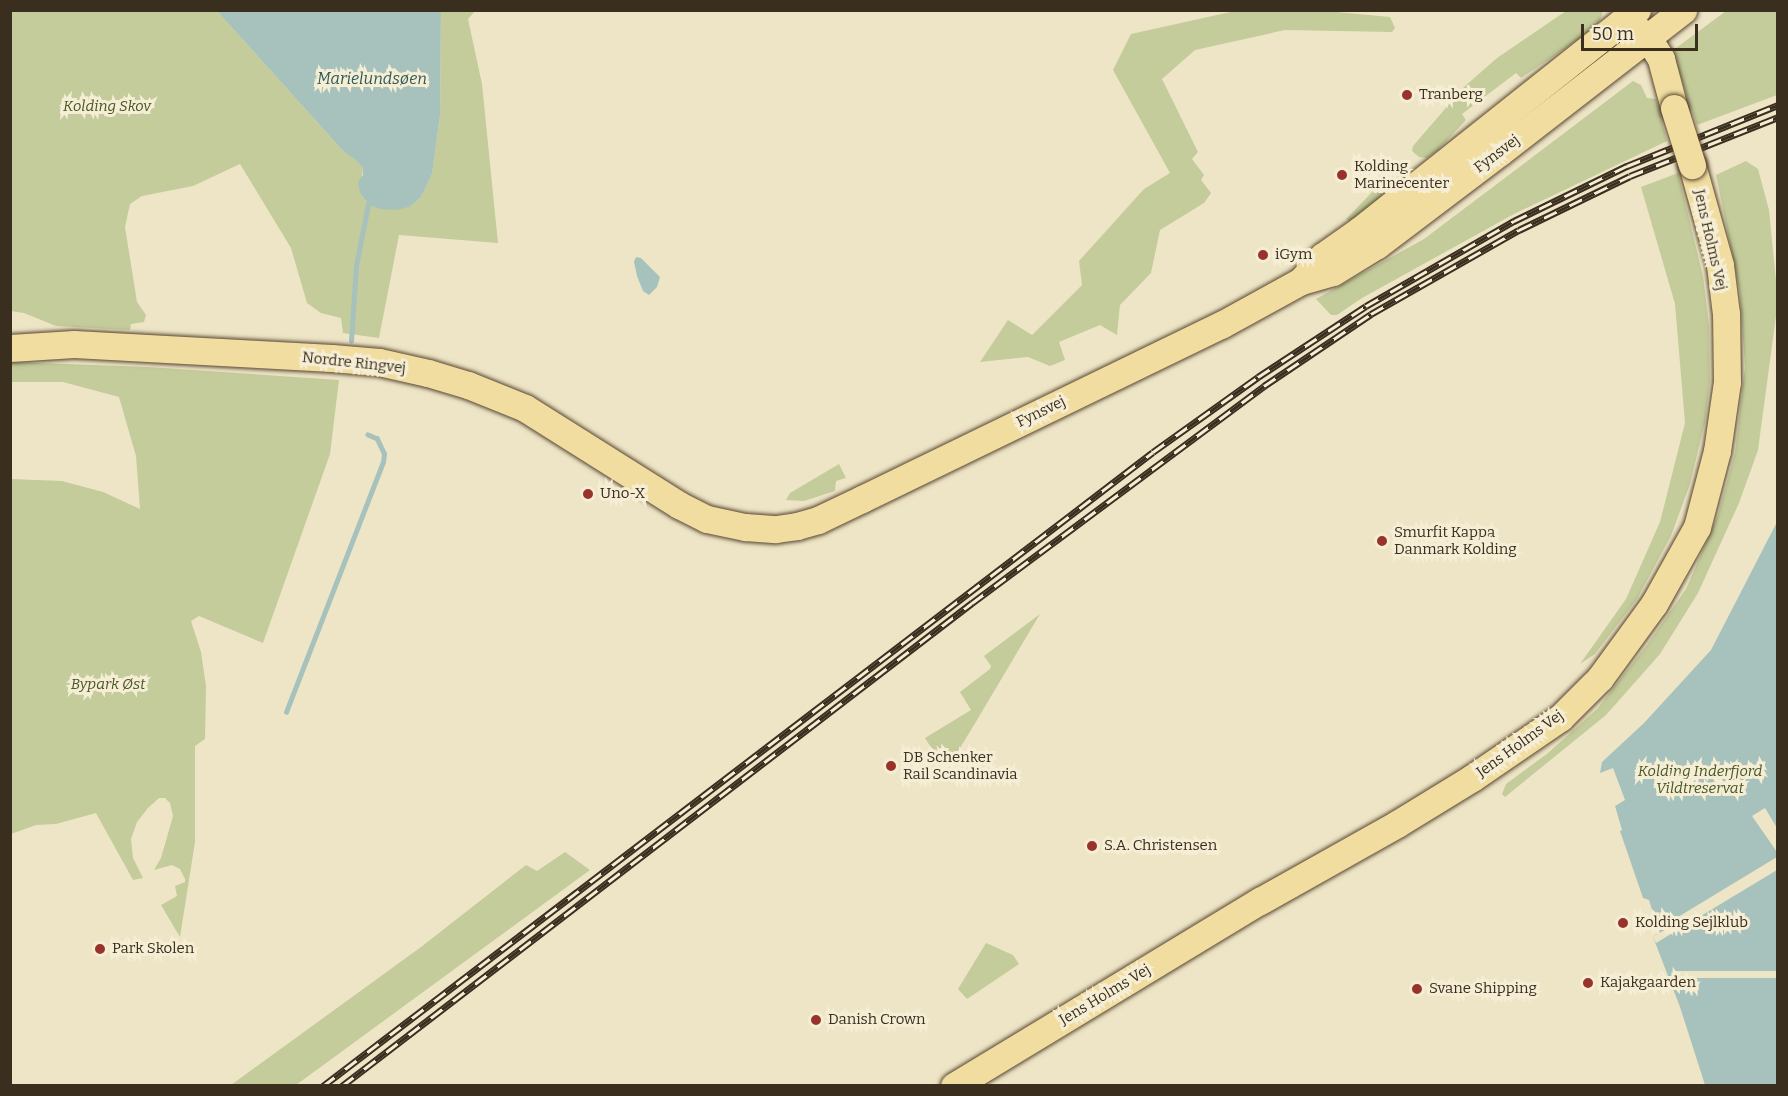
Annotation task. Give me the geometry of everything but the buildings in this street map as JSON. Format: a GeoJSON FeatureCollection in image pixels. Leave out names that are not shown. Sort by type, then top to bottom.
{"type":"FeatureCollection","features":[{"type":"Feature","properties":{"kind":"main road","name":"Fynsvej"},"geometry":{"type":"LineString","coordinates":[[776,529],[818,520],[1221,325],[1301,281],[1333,272],[1377,245],[1683,10]]}},
{"type":"Feature","properties":{"kind":"main road","name":"Fynsvej"},"geometry":{"type":"LineString","coordinates":[[1301,281],[1323,256],[1360,230],[1632,15]]}},
{"type":"Feature","properties":{"kind":"main road"},"geometry":{"type":"LineString","coordinates":[[1632,15],[1642,43]]}},
{"type":"Feature","properties":{"kind":"main road","name":"Jens Holms Vej"},"geometry":{"type":"LineString","coordinates":[[954,1086],[1260,901],[1397,824],[1472,778],[1560,718],[1600,678],[1654,604],[1697,527],[1718,451],[1728,382],[1726,314],[1720,265],[1667,88],[1667,74],[1661,59],[1642,43]]}},
{"type":"Feature","properties":{"kind":"main road","name":"Nordre Ringvej"},"geometry":{"type":"LineString","coordinates":[[10,332],[74,344]]}},
{"type":"Feature","properties":{"kind":"main road","name":"Nordre Ringvej"},"geometry":{"type":"LineString","coordinates":[[10,348],[74,344],[332,358],[379,362],[428,372],[525,408],[692,513],[726,524],[776,529]]}},
{"type":"Feature","properties":{"kind":"green space","name":"Kolding Skov"},"geometry":{"type":"Polygon","coordinates":[[[11,11],[217,11],[345,153],[357,160],[363,168],[360,193],[369,205],[411,206],[421,197],[432,174],[440,116],[441,11],[475,11],[468,19],[482,84],[498,243],[399,235],[379,338],[343,333],[341,318],[321,313],[307,303],[291,248],[240,164],[193,186],[142,196],[130,204],[125,227],[137,302],[146,315],[144,322],[131,324],[130,330],[56,326],[24,313],[11,311],[11,11]]]}},
{"type":"Feature","properties":{"kind":"green space"},"geometry":{"type":"Polygon","coordinates":[[[1235,11],[1326,11],[1390,17],[1395,28],[1392,32],[1285,30],[1195,50],[1162,79],[1198,152],[1192,159],[1204,175],[1201,180],[1211,193],[1204,203],[1160,230],[1151,273],[1120,305],[1117,335],[1100,325],[1059,342],[1065,360],[1050,366],[1028,357],[980,362],[1008,320],[1032,335],[1082,285],[1079,261],[1144,189],[1170,173],[1113,70],[1131,34],[1235,11]]]}},
{"type":"Feature","properties":{"kind":"green space"},"geometry":{"type":"Polygon","coordinates":[[[1566,11],[1603,11],[1600,20],[1591,31],[1521,78],[1516,73],[1462,114],[1466,120],[1438,150],[1427,158],[1419,157],[1412,151],[1413,146],[1464,87],[1497,58],[1566,11]]]}},
{"type":"Feature","properties":{"kind":"green space"},"geometry":{"type":"Polygon","coordinates":[[[1726,11],[1777,11],[1777,95],[1697,125],[1672,51],[1726,11]]]}},
{"type":"Feature","properties":{"kind":"green space"},"geometry":{"type":"Polygon","coordinates":[[[1633,81],[1641,85],[1647,98],[1656,99],[1667,141],[1514,214],[1362,298],[1337,315],[1331,315],[1316,299],[1424,239],[1633,81]]]}},
{"type":"Feature","properties":{"kind":"green space"},"geometry":{"type":"Polygon","coordinates":[[[1746,161],[1758,169],[1769,210],[1778,301],[1758,450],[1739,503],[1698,593],[1660,654],[1606,715],[1505,797],[1502,794],[1506,784],[1548,753],[1597,709],[1647,645],[1686,589],[1718,515],[1735,453],[1745,367],[1740,293],[1716,175],[1746,161]]]}},
{"type":"Feature","properties":{"kind":"green space"},"geometry":{"type":"Polygon","coordinates":[[[1678,173],[1703,276],[1709,325],[1710,381],[1705,422],[1690,484],[1671,536],[1637,599],[1595,654],[1580,664],[1626,599],[1660,522],[1685,423],[1675,304],[1641,187],[1678,173]]]}},
{"type":"Feature","properties":{"kind":"green space"},"geometry":{"type":"Polygon","coordinates":[[[1379,185],[1382,198],[1352,222],[1346,219],[1379,185]]]}},
{"type":"Feature","properties":{"kind":"green space","name":"Bypark Øst"},"geometry":{"type":"Polygon","coordinates":[[[11,362],[148,367],[339,380],[330,454],[263,643],[199,616],[191,621],[201,652],[206,686],[205,739],[195,746],[195,842],[180,937],[161,905],[177,896],[175,886],[185,882],[185,879],[180,869],[172,865],[154,870],[161,858],[173,816],[170,803],[165,798],[159,798],[148,808],[137,822],[131,839],[133,858],[143,878],[133,880],[96,813],[56,824],[36,825],[11,834],[11,479],[62,481],[103,492],[140,509],[136,456],[119,397],[63,382],[11,382],[11,362]]]}},
{"type":"Feature","properties":{"kind":"green space"},"geometry":{"type":"Polygon","coordinates":[[[839,464],[846,478],[836,481],[835,491],[804,501],[786,500],[790,493],[839,464]]]}},
{"type":"Feature","properties":{"kind":"green space"},"geometry":{"type":"Polygon","coordinates":[[[1040,614],[946,771],[925,738],[971,710],[960,692],[990,669],[991,666],[984,656],[1040,614]]]}},
{"type":"Feature","properties":{"kind":"green space"},"geometry":{"type":"Polygon","coordinates":[[[565,852],[590,870],[296,1085],[231,1085],[421,947],[526,865],[537,871],[565,852]]]}},
{"type":"Feature","properties":{"kind":"green space"},"geometry":{"type":"Polygon","coordinates":[[[986,943],[1013,955],[1019,964],[967,999],[958,989],[986,943]]]}},
{"type":"Feature","properties":{"kind":"water","name":"Marielundsøen"},"geometry":{"type":"Polygon","coordinates":[[[217,11],[441,11],[440,116],[432,174],[421,197],[411,206],[398,210],[380,209],[369,205],[360,193],[358,182],[363,175],[363,168],[345,153],[217,11]]]}},
{"type":"Feature","properties":{"kind":"water"},"geometry":{"type":"Polygon","coordinates":[[[636,257],[641,258],[660,277],[657,287],[649,295],[643,291],[637,276],[634,262],[636,257]]]}},
{"type":"Feature","properties":{"kind":"water","name":"Kolding Inderfjord Vildtreservat"},"geometry":{"type":"Polygon","coordinates":[[[1777,522],[1777,1085],[1705,1085],[1680,1007],[1653,937],[1659,933],[1649,900],[1643,898],[1620,831],[1622,830],[1615,806],[1625,800],[1613,768],[1600,773],[1602,762],[1644,723],[1711,650],[1777,522]]]}},
{"type":"Feature","properties":{"kind":"pier"},"geometry":{"type":"Polygon","coordinates":[[[1765,808],[1777,828],[1777,852],[1752,816],[1765,808]]]}},
{"type":"Feature","properties":{"kind":"pier"},"geometry":{"type":"Polygon","coordinates":[[[1777,857],[1777,870],[1656,943],[1653,937],[1679,921],[1678,917],[1777,857]]]}},
{"type":"Feature","properties":{"kind":"pier"},"geometry":{"type":"Polygon","coordinates":[[[1674,971],[1777,971],[1777,978],[1674,978],[1674,971]]]}},
{"type":"Feature","properties":{"kind":"waterway"},"geometry":{"type":"LineString","coordinates":[[351,341],[356,266],[368,204]]}},
{"type":"Feature","properties":{"kind":"waterway"},"geometry":{"type":"LineString","coordinates":[[286,712],[383,462],[384,454],[377,439],[368,435]]}},
{"type":"Feature","properties":{"kind":"railway"},"geometry":{"type":"LineString","coordinates":[[323,1086],[1153,452],[1258,377],[1366,306],[1514,221],[1627,166],[1778,105]]}},
{"type":"Feature","properties":{"kind":"railway"},"geometry":{"type":"LineString","coordinates":[[342,1086],[972,603],[1264,386],[1371,314],[1519,230],[1630,176],[1778,117]]}},
{"type":"Feature","properties":{"kind":"place","name":"Tranberg"},"geometry":{"type":"Point","coordinates":[1407,95]}},
{"type":"Feature","properties":{"kind":"place","name":"Kolding Marinecenter"},"geometry":{"type":"Point","coordinates":[1342,175]}},
{"type":"Feature","properties":{"kind":"place","name":"iGym"},"geometry":{"type":"Point","coordinates":[1263,255]}},
{"type":"Feature","properties":{"kind":"place","name":"Uno-X"},"geometry":{"type":"Point","coordinates":[588,494]}},
{"type":"Feature","properties":{"kind":"place","name":"Smurfit Kappa Danmark Kolding"},"geometry":{"type":"Point","coordinates":[1382,541]}},
{"type":"Feature","properties":{"kind":"place","name":"DB Schenker Rail Scandinavia"},"geometry":{"type":"Point","coordinates":[891,766]}},
{"type":"Feature","properties":{"kind":"place","name":"S.A. Christensen"},"geometry":{"type":"Point","coordinates":[1092,846]}},
{"type":"Feature","properties":{"kind":"place","name":"Kolding Sejlklub"},"geometry":{"type":"Point","coordinates":[1623,923]}},
{"type":"Feature","properties":{"kind":"place","name":"Park Skolen"},"geometry":{"type":"Point","coordinates":[100,949]}},
{"type":"Feature","properties":{"kind":"place","name":"Kajakgaarden"},"geometry":{"type":"Point","coordinates":[1588,983]}},
{"type":"Feature","properties":{"kind":"place","name":"Svane Shipping"},"geometry":{"type":"Point","coordinates":[1417,989]}},
{"type":"Feature","properties":{"kind":"place","name":"Danish Crown"},"geometry":{"type":"Point","coordinates":[816,1020]}}]}
